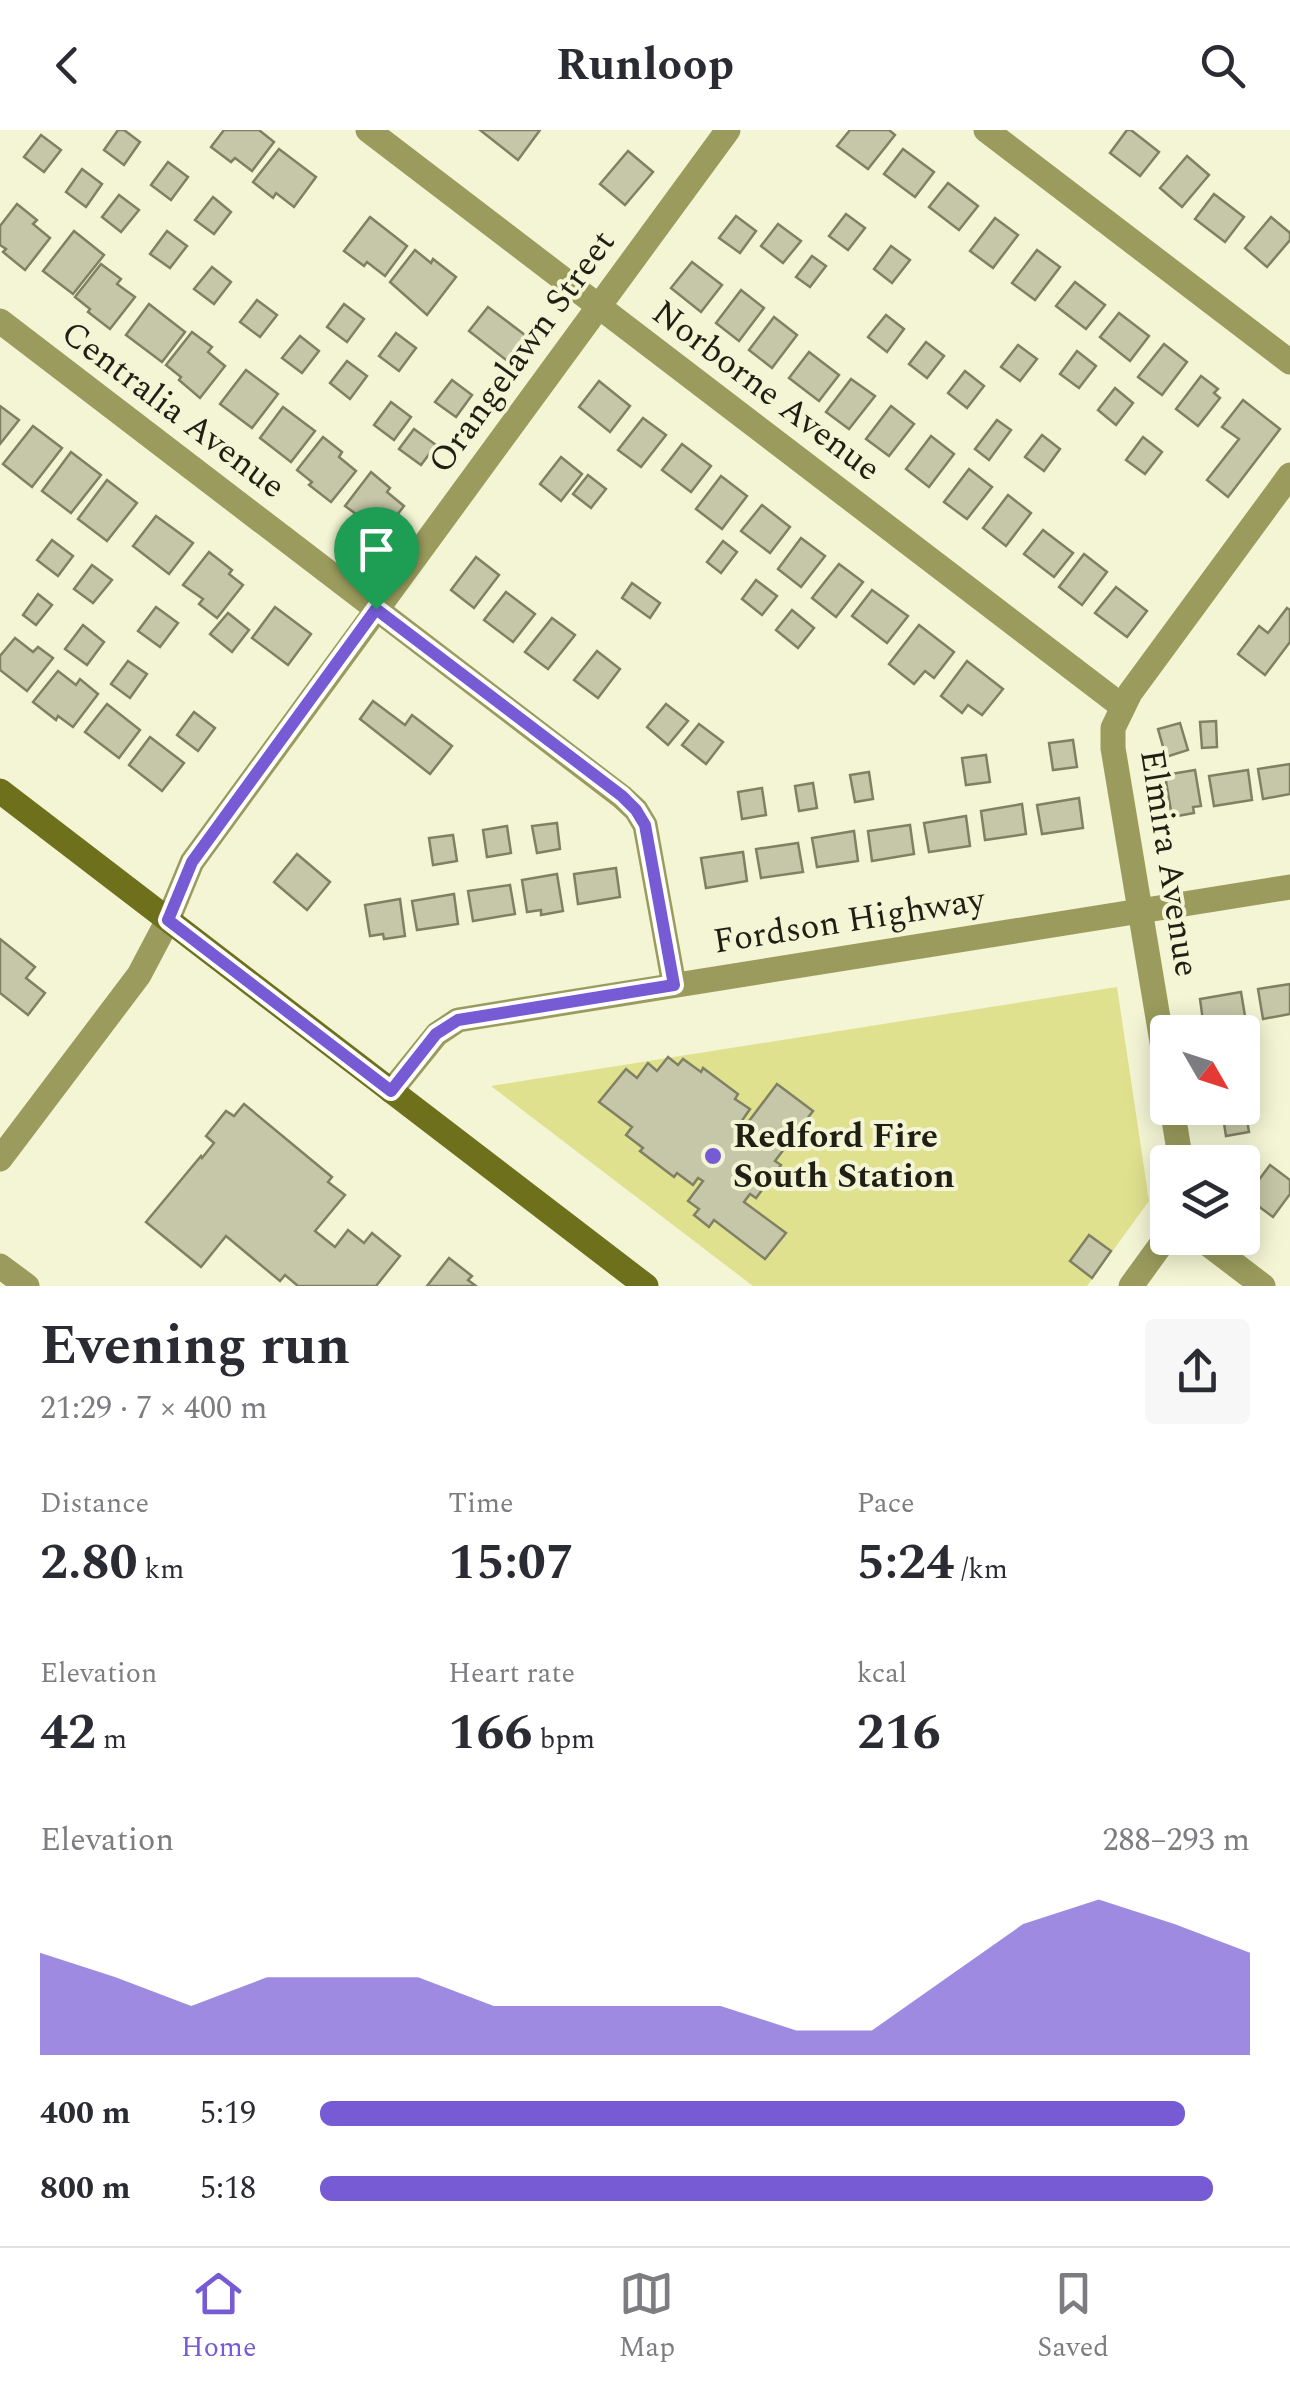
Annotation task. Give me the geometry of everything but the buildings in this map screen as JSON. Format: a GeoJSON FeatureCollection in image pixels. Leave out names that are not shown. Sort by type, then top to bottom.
{"type":"FeatureCollection","features":[{"type":"Feature","properties":{"kind":"main road"},"geometry":{"type":"LineString","coordinates":[[0,792],[646,1286]]}},
{"type":"Feature","properties":{"kind":"street","name":"Norborne Avenue"},"geometry":{"type":"LineString","coordinates":[[368,130],[1123,707]]}},
{"type":"Feature","properties":{"kind":"street","name":"Orangelawn Street"},"geometry":{"type":"LineString","coordinates":[[0,1159],[140,976],[192,862],[728,130]]}},
{"type":"Feature","properties":{"kind":"street"},"geometry":{"type":"LineString","coordinates":[[986,130],[1290,362]]}},
{"type":"Feature","properties":{"kind":"street","name":"Centralia Avenue"},"geometry":{"type":"LineString","coordinates":[[0,321],[622,796],[645,825],[674,985]]}},
{"type":"Feature","properties":{"kind":"street","name":"Elmira Avenue"},"geometry":{"type":"LineString","coordinates":[[1158,1015],[1113,748],[1114,728],[1130,693],[1290,476]]}},
{"type":"Feature","properties":{"kind":"street","name":"Fordson Highway"},"geometry":{"type":"LineString","coordinates":[[391,1091],[436,1034],[458,1020],[1290,887]]}},
{"type":"Feature","properties":{"kind":"street"},"geometry":{"type":"LineString","coordinates":[[1131,1286],[1153,1255]]}},
{"type":"Feature","properties":{"kind":"street"},"geometry":{"type":"LineString","coordinates":[[1222,1255],[1263,1286]]}},
{"type":"Feature","properties":{"kind":"street"},"geometry":{"type":"LineString","coordinates":[[0,1266],[27,1286]]}},
{"type":"Feature","properties":{"kind":"green space"},"geometry":{"type":"Polygon","coordinates":[[[1117,987],[1149,1201],[1087,1286],[753,1286],[491,1086],[1117,987]]]}},
{"type":"Feature","properties":{"kind":"place","name":"Redford Fire South Station"},"geometry":{"type":"Point","coordinates":[713,1156]}},
{"type":"Feature","properties":{"kind":"route"},"geometry":{"type":"LineString","coordinates":[[376,609],[636,810],[645,825],[674,985],[458,1020],[436,1034],[391,1091],[168,920],[192,862],[376,609]]}}]}
